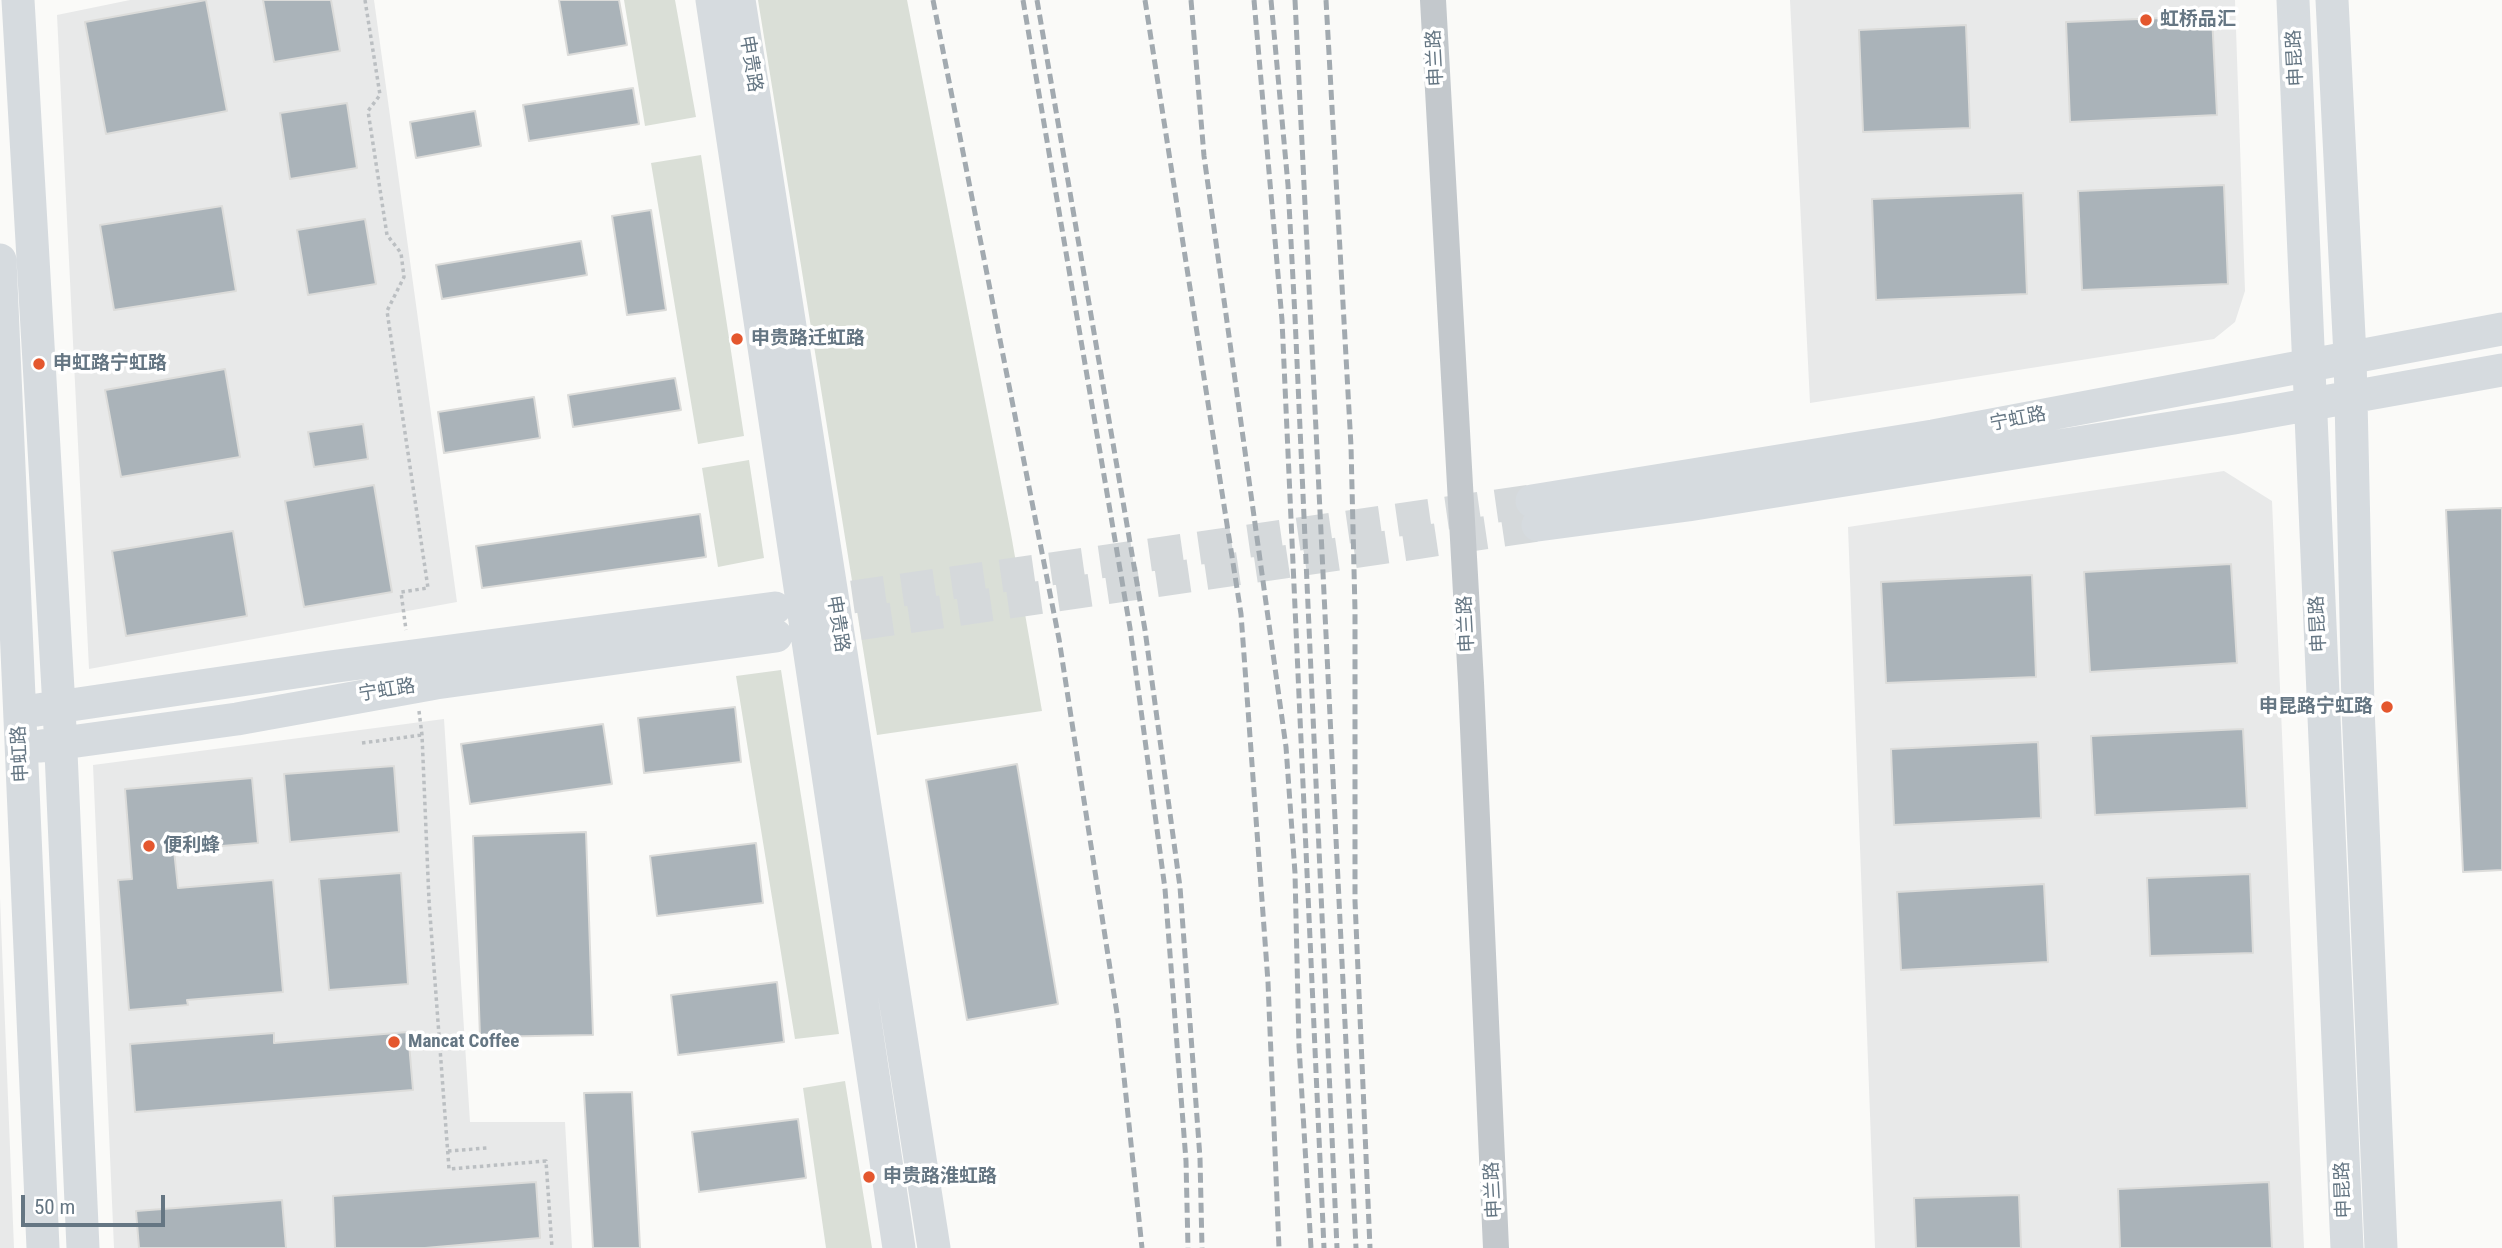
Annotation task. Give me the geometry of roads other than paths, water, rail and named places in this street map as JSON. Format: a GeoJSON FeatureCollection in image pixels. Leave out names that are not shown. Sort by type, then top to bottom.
{"type":"FeatureCollection","features":[{"type":"Feature","properties":{"kind":"main road"},"geometry":{"type":"LineString","coordinates":[[18,0],[61,743],[83,1248]]}},
{"type":"Feature","properties":{"kind":"main road","name":"申贵路"},"geometry":{"type":"LineString","coordinates":[[712,0],[898,1248]]}},
{"type":"Feature","properties":{"kind":"main road","name":"申贵路"},"geometry":{"type":"LineString","coordinates":[[739,0],[934,1248]]}},
{"type":"Feature","properties":{"kind":"main road","name":"申昆路"},"geometry":{"type":"LineString","coordinates":[[2293,0],[2347,1248]]}},
{"type":"Feature","properties":{"kind":"main road","name":"申昆路"},"geometry":{"type":"LineString","coordinates":[[2332,0],[2350,356],[2358,708],[2381,1248]]}},
{"type":"Feature","properties":{"kind":"main road","name":"申虹路"},"geometry":{"type":"LineString","coordinates":[[0,260],[10,750],[43,1248]]}},
{"type":"Feature","properties":{"kind":"main road","name":"宁虹路"},"geometry":{"type":"LineString","coordinates":[[2502,329],[1535,513],[1688,505],[2234,418],[2309,402],[2502,370]]}},
{"type":"Feature","properties":{"kind":"main road","name":"宁虹路"},"geometry":{"type":"LineString","coordinates":[[9,715],[330,667],[775,622],[237,719],[10,750]]}},
{"type":"Feature","properties":{"kind":"street","name":"申兰路"},"geometry":{"type":"LineString","coordinates":[[1433,0],[1470,669],[1496,1248]]}},
{"type":"Feature","properties":{"kind":"tunnel"},"geometry":{"type":"LineString","coordinates":[[803,604],[1532,501]]}},
{"type":"Feature","properties":{"kind":"tunnel"},"geometry":{"type":"LineString","coordinates":[[810,631],[1538,525]]}},
{"type":"Feature","properties":{"kind":"railway"},"geometry":{"type":"LineString","coordinates":[[933,0],[1059,639],[1118,1020],[1142,1248]]}},
{"type":"Feature","properties":{"kind":"railway"},"geometry":{"type":"LineString","coordinates":[[1023,0],[1130,628],[1165,889],[1186,1161],[1188,1248]]}},
{"type":"Feature","properties":{"kind":"railway"},"geometry":{"type":"LineString","coordinates":[[1037,0],[1145,630],[1180,887],[1200,1158],[1202,1248]]}},
{"type":"Feature","properties":{"kind":"railway"},"geometry":{"type":"LineString","coordinates":[[1145,0],[1241,614],[1268,982],[1279,1248]]}},
{"type":"Feature","properties":{"kind":"railway"},"geometry":{"type":"LineString","coordinates":[[1191,0],[1204,156],[1286,747],[1295,873],[1299,1046],[1311,1248]]}},
{"type":"Feature","properties":{"kind":"railway"},"geometry":{"type":"LineString","coordinates":[[1254,0],[1282,320],[1324,1248]]}},
{"type":"Feature","properties":{"kind":"railway"},"geometry":{"type":"LineString","coordinates":[[1271,0],[1288,185],[1295,317],[1337,1248]]}},
{"type":"Feature","properties":{"kind":"railway"},"geometry":{"type":"LineString","coordinates":[[1295,0],[1356,1248]]}},
{"type":"Feature","properties":{"kind":"railway"},"geometry":{"type":"LineString","coordinates":[[1326,0],[1351,446],[1355,610],[1355,901],[1370,1248]]}},
{"type":"Feature","properties":{"kind":"place","name":"虹桥品汇"},"geometry":{"type":"Point","coordinates":[2146,20]}},
{"type":"Feature","properties":{"kind":"place","name":"申贵路迁虹路"},"geometry":{"type":"Point","coordinates":[737,339]}},
{"type":"Feature","properties":{"kind":"place","name":"申虹路宁虹路"},"geometry":{"type":"Point","coordinates":[39,364]}},
{"type":"Feature","properties":{"kind":"place","name":"申昆路宁虹路"},"geometry":{"type":"Point","coordinates":[2387,707]}},
{"type":"Feature","properties":{"kind":"place","name":"便利蜂"},"geometry":{"type":"Point","coordinates":[149,846]}},
{"type":"Feature","properties":{"kind":"place","name":"Mancat Coffee"},"geometry":{"type":"Point","coordinates":[394,1042]}},
{"type":"Feature","properties":{"kind":"place","name":"申贵路淮虹路"},"geometry":{"type":"Point","coordinates":[869,1177]}}]}
